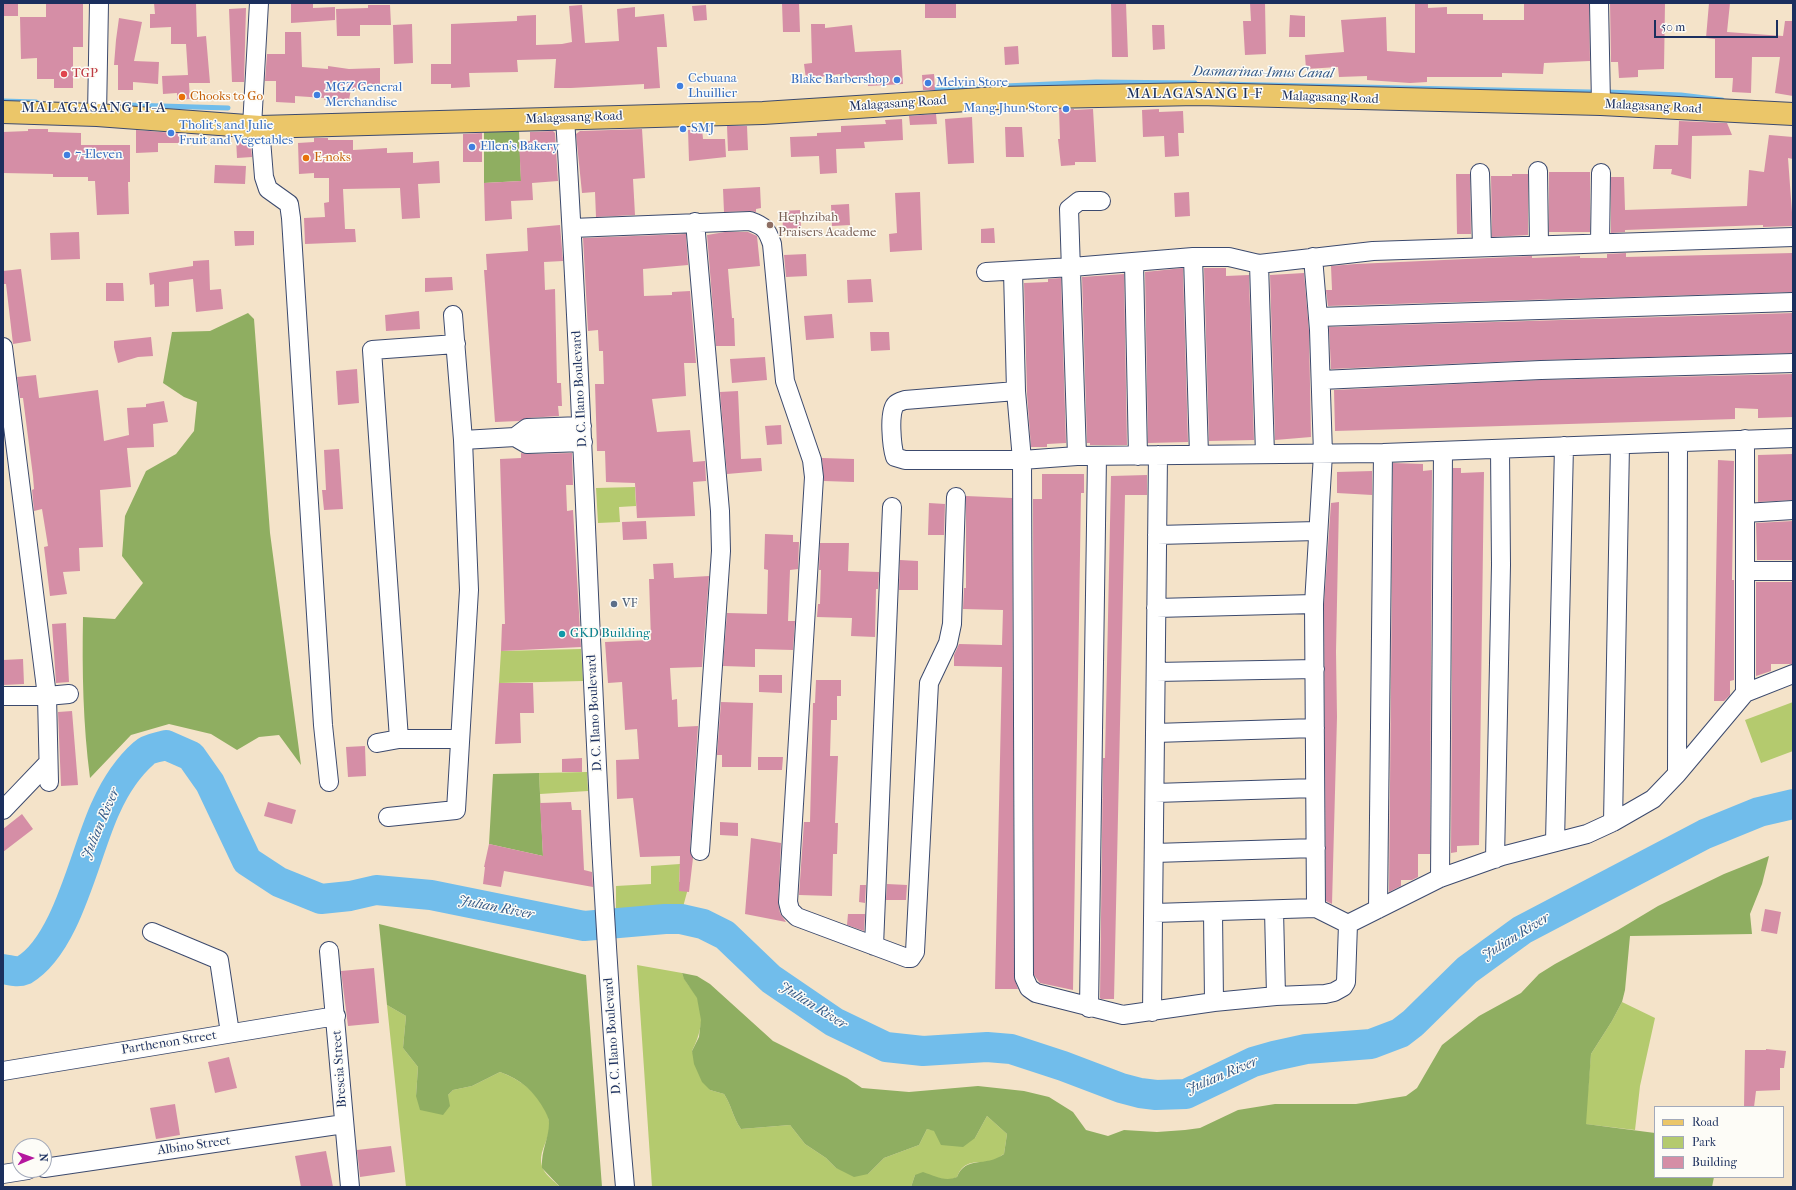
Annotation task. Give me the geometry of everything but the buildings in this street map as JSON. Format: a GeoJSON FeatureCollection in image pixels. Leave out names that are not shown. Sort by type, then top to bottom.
{"type":"FeatureCollection","features":[{"type":"Feature","properties":{"kind":"main road","name":"Malagasang Road"},"geometry":{"type":"LineString","coordinates":[[3,112],[97,115],[256,126],[763,113],[991,98],[1078,95],[1198,94],[1601,104],[1793,114]]}},
{"type":"Feature","properties":{"kind":"street"},"geometry":{"type":"LineString","coordinates":[[97,115],[98,3]]}},
{"type":"Feature","properties":{"kind":"street"},"geometry":{"type":"LineString","coordinates":[[259,3],[256,126],[264,177],[268,189],[289,204],[291,218],[322,709],[329,782]]}},
{"type":"Feature","properties":{"kind":"street"},"geometry":{"type":"LineString","coordinates":[[1599,3],[1601,104]]}},
{"type":"Feature","properties":{"kind":"street","name":"D. C. Ilano Boulevard"},"geometry":{"type":"LineString","coordinates":[[565,118],[572,228],[608,955],[625,1187]]}},
{"type":"Feature","properties":{"kind":"street"},"geometry":{"type":"LineString","coordinates":[[1538,171],[1539,245]]}},
{"type":"Feature","properties":{"kind":"street"},"geometry":{"type":"LineString","coordinates":[[1480,173],[1482,247]]}},
{"type":"Feature","properties":{"kind":"street"},"geometry":{"type":"LineString","coordinates":[[1600,243],[1601,173]]}},
{"type":"Feature","properties":{"kind":"street"},"geometry":{"type":"LineString","coordinates":[[1077,456],[1069,209],[1079,201],[1101,200]]}},
{"type":"Feature","properties":{"kind":"street"},"geometry":{"type":"LineString","coordinates":[[572,228],[750,221],[762,225],[768,234],[772,244],[785,381],[812,460],[814,477],[788,902],[790,910],[797,917],[906,958],[911,958],[915,952],[928,683],[948,643],[952,624],[956,497]]}},
{"type":"Feature","properties":{"kind":"street"},"geometry":{"type":"LineString","coordinates":[[695,222],[720,512],[721,551],[700,851]]}},
{"type":"Feature","properties":{"kind":"street"},"geometry":{"type":"LineString","coordinates":[[986,272],[1072,268],[1193,257],[1229,257],[1259,264],[1373,251],[1793,237]]}},
{"type":"Feature","properties":{"kind":"street"},"geometry":{"type":"LineString","coordinates":[[1193,257],[1200,455]]}},
{"type":"Feature","properties":{"kind":"street"},"geometry":{"type":"LineString","coordinates":[[1313,258],[1318,317],[1323,454],[1317,531],[1314,604],[1316,908]]}},
{"type":"Feature","properties":{"kind":"street"},"geometry":{"type":"LineString","coordinates":[[1134,262],[1138,456]]}},
{"type":"Feature","properties":{"kind":"street"},"geometry":{"type":"LineString","coordinates":[[1259,264],[1265,454]]}},
{"type":"Feature","properties":{"kind":"street"},"geometry":{"type":"LineString","coordinates":[[1013,271],[1016,391],[1022,460],[1024,977],[1029,988],[1036,993],[1089,1008],[1123,1015],[1214,1002],[1276,996],[1325,994],[1334,992],[1344,987],[1346,982],[1348,924]]}},
{"type":"Feature","properties":{"kind":"street"},"geometry":{"type":"LineString","coordinates":[[1318,317],[1793,302]]}},
{"type":"Feature","properties":{"kind":"street"},"geometry":{"type":"LineString","coordinates":[[388,817],[456,810],[469,590],[463,440],[453,315]]}},
{"type":"Feature","properties":{"kind":"street"},"geometry":{"type":"LineString","coordinates":[[399,739],[372,350],[456,344]]}},
{"type":"Feature","properties":{"kind":"street"},"geometry":{"type":"LineString","coordinates":[[3,347],[47,696],[49,782]]}},
{"type":"Feature","properties":{"kind":"street"},"geometry":{"type":"LineString","coordinates":[[1321,380],[1541,370],[1793,363]]}},
{"type":"Feature","properties":{"kind":"street"},"geometry":{"type":"LineString","coordinates":[[1016,391],[905,400],[897,403],[892,415],[893,449],[895,457],[905,460],[1022,460],[1077,456],[1383,453],[1793,438]]}},
{"type":"Feature","properties":{"kind":"street"},"geometry":{"type":"LineString","coordinates":[[463,440],[515,437],[527,428],[582,434]]}},
{"type":"Feature","properties":{"kind":"street"},"geometry":{"type":"LineString","coordinates":[[1745,440],[1745,693]]}},
{"type":"Feature","properties":{"kind":"street"},"geometry":{"type":"LineString","coordinates":[[1677,774],[1678,443]]}},
{"type":"Feature","properties":{"kind":"street"},"geometry":{"type":"LineString","coordinates":[[1613,822],[1620,445]]}},
{"type":"Feature","properties":{"kind":"street"},"geometry":{"type":"LineString","coordinates":[[1555,842],[1564,446]]}},
{"type":"Feature","properties":{"kind":"street"},"geometry":{"type":"LineString","coordinates":[[1495,859],[1501,565],[1500,449]]}},
{"type":"Feature","properties":{"kind":"street"},"geometry":{"type":"LineString","coordinates":[[1440,878],[1443,451]]}},
{"type":"Feature","properties":{"kind":"street"},"geometry":{"type":"LineString","coordinates":[[1378,909],[1383,453]]}},
{"type":"Feature","properties":{"kind":"street"},"geometry":{"type":"LineString","coordinates":[[1152,1012],[1158,455]]}},
{"type":"Feature","properties":{"kind":"street"},"geometry":{"type":"LineString","coordinates":[[1089,1008],[1097,456]]}},
{"type":"Feature","properties":{"kind":"street"},"geometry":{"type":"LineString","coordinates":[[874,946],[892,507]]}},
{"type":"Feature","properties":{"kind":"street"},"geometry":{"type":"LineString","coordinates":[[1744,513],[1793,510]]}},
{"type":"Feature","properties":{"kind":"street"},"geometry":{"type":"LineString","coordinates":[[1157,535],[1317,531]]}},
{"type":"Feature","properties":{"kind":"street"},"geometry":{"type":"LineString","coordinates":[[1745,571],[1793,572]]}},
{"type":"Feature","properties":{"kind":"street"},"geometry":{"type":"LineString","coordinates":[[1156,608],[1314,604]]}},
{"type":"Feature","properties":{"kind":"street"},"geometry":{"type":"LineString","coordinates":[[1156,672],[1314,669]]}},
{"type":"Feature","properties":{"kind":"street"},"geometry":{"type":"LineString","coordinates":[[1348,924],[1440,878],[1495,859],[1587,834],[1613,822],[1653,799],[1677,774],[1745,693],[1793,674]]}},
{"type":"Feature","properties":{"kind":"street"},"geometry":{"type":"LineString","coordinates":[[3,696],[47,696],[69,694]]}},
{"type":"Feature","properties":{"kind":"street"},"geometry":{"type":"LineString","coordinates":[[1155,733],[1315,728]]}},
{"type":"Feature","properties":{"kind":"street"},"geometry":{"type":"LineString","coordinates":[[377,743],[399,739],[460,739]]}},
{"type":"Feature","properties":{"kind":"street"},"geometry":{"type":"LineString","coordinates":[[3,810],[48,764]]}},
{"type":"Feature","properties":{"kind":"street"},"geometry":{"type":"LineString","coordinates":[[1155,793],[1315,788]]}},
{"type":"Feature","properties":{"kind":"street"},"geometry":{"type":"LineString","coordinates":[[1154,854],[1316,848]]}},
{"type":"Feature","properties":{"kind":"street"},"geometry":{"type":"LineString","coordinates":[[1154,913],[1316,908],[1348,924]]}},
{"type":"Feature","properties":{"kind":"street"},"geometry":{"type":"LineString","coordinates":[[1274,910],[1276,996]]}},
{"type":"Feature","properties":{"kind":"street"},"geometry":{"type":"LineString","coordinates":[[1213,912],[1214,1002]]}},
{"type":"Feature","properties":{"kind":"street"},"geometry":{"type":"LineString","coordinates":[[152,932],[219,960],[230,1033]]}},
{"type":"Feature","properties":{"kind":"street","name":"Brescia Street"},"geometry":{"type":"LineString","coordinates":[[329,951],[336,1016],[350,1187]]}},
{"type":"Feature","properties":{"kind":"street","name":"Parthenon Street"},"geometry":{"type":"LineString","coordinates":[[3,1071],[336,1016]]}},
{"type":"Feature","properties":{"kind":"street","name":"Albino Street"},"geometry":{"type":"LineString","coordinates":[[52,1167],[344,1124]]}},
{"type":"Feature","properties":{"kind":"green space"},"geometry":{"type":"Polygon","coordinates":[[[519,131],[521,181],[484,183],[484,132],[519,131]]]}},
{"type":"Feature","properties":{"kind":"green space"},"geometry":{"type":"Polygon","coordinates":[[[248,313],[254,319],[270,533],[301,765],[279,735],[259,737],[237,750],[211,734],[169,724],[131,735],[90,778],[84,698],[83,617],[115,619],[143,583],[122,556],[125,516],[146,471],[176,454],[194,431],[197,402],[184,397],[163,383],[172,332],[210,331],[248,313]]]}},
{"type":"Feature","properties":{"kind":"green space"},"geometry":{"type":"Polygon","coordinates":[[[635,487],[636,506],[619,507],[620,522],[598,523],[596,488],[635,487]]]}},
{"type":"Feature","properties":{"kind":"green space"},"geometry":{"type":"Polygon","coordinates":[[[581,649],[583,681],[499,683],[501,651],[581,649]]]}},
{"type":"Feature","properties":{"kind":"green space"},"geometry":{"type":"Polygon","coordinates":[[[1793,702],[1793,751],[1761,763],[1745,720],[1793,702]]]}},
{"type":"Feature","properties":{"kind":"green space"},"geometry":{"type":"Polygon","coordinates":[[[587,772],[588,791],[540,794],[539,773],[587,772]]]}},
{"type":"Feature","properties":{"kind":"green space"},"geometry":{"type":"Polygon","coordinates":[[[539,773],[543,856],[489,844],[493,774],[539,773]]]}},
{"type":"Feature","properties":{"kind":"green space"},"geometry":{"type":"Polygon","coordinates":[[[1769,856],[1762,884],[1750,914],[1752,934],[1630,936],[1625,990],[1622,1002],[1591,1054],[1586,1124],[1654,1133],[1654,1178],[1714,1178],[1712,1187],[911,1187],[915,1175],[923,1172],[948,1179],[957,1177],[965,1166],[997,1158],[1004,1154],[1007,1134],[987,1116],[975,1138],[963,1147],[941,1145],[934,1131],[927,1129],[919,1145],[884,1158],[868,1174],[854,1177],[836,1168],[826,1158],[805,1144],[790,1125],[741,1129],[724,1094],[710,1090],[702,1082],[694,1064],[692,1051],[699,1037],[701,1020],[697,998],[684,979],[682,973],[697,976],[710,984],[773,1041],[847,1078],[862,1088],[909,1092],[978,1086],[1024,1091],[1049,1097],[1073,1112],[1086,1130],[1108,1136],[1124,1130],[1157,1132],[1200,1128],[1238,1110],[1275,1104],[1356,1104],[1406,1096],[1417,1088],[1442,1045],[1479,1016],[1521,993],[1539,974],[1658,906],[1724,874],[1769,856]]]}},
{"type":"Feature","properties":{"kind":"green space"},"geometry":{"type":"Polygon","coordinates":[[[680,864],[679,882],[690,881],[683,907],[616,911],[616,886],[651,884],[651,866],[680,864]]]}},
{"type":"Feature","properties":{"kind":"green space"},"geometry":{"type":"Polygon","coordinates":[[[379,924],[586,975],[602,1187],[560,1187],[542,1168],[543,1155],[549,1129],[548,1117],[532,1092],[521,1082],[508,1075],[500,1072],[472,1086],[453,1090],[448,1095],[450,1106],[443,1115],[420,1110],[416,1096],[418,1067],[403,1048],[406,1016],[387,1005],[379,924]]]}},
{"type":"Feature","properties":{"kind":"green space"},"geometry":{"type":"Polygon","coordinates":[[[637,965],[682,973],[697,997],[701,1010],[701,1024],[692,1051],[710,1090],[724,1094],[741,1129],[790,1125],[805,1144],[826,1158],[836,1168],[868,1174],[884,1158],[919,1145],[927,1129],[975,1138],[987,1116],[1007,1134],[1004,1154],[993,1161],[967,1164],[963,1167],[957,1177],[950,1180],[915,1175],[911,1187],[652,1187],[637,965]]]}},
{"type":"Feature","properties":{"kind":"green space"},"geometry":{"type":"Polygon","coordinates":[[[1622,1002],[1655,1018],[1640,1086],[1635,1130],[1585,1124],[1591,1054],[1622,1002]]]}},
{"type":"Feature","properties":{"kind":"green space"},"geometry":{"type":"Polygon","coordinates":[[[387,1005],[406,1016],[403,1048],[418,1067],[416,1096],[448,1095],[453,1090],[472,1086],[500,1072],[518,1081],[535,1094],[546,1111],[549,1121],[549,1131],[541,1157],[542,1166],[547,1174],[560,1187],[406,1187],[387,1005]]]}},
{"type":"Feature","properties":{"kind":"waterway","name":"Dasmarinas-Imus Canal"},"geometry":{"type":"LineString","coordinates":[[936,89],[1096,82],[1195,83]]}},
{"type":"Feature","properties":{"kind":"waterway","name":"Dasmarinas-Imus Canal"},"geometry":{"type":"LineString","coordinates":[[1221,84],[1590,92]]}},
{"type":"Feature","properties":{"kind":"waterway","name":"Dasmarinas-Imus Canal"},"geometry":{"type":"LineString","coordinates":[[1607,92],[1681,95],[1722,100]]}},
{"type":"Feature","properties":{"kind":"waterway","name":"Dasmarinas-Imus Canal"},"geometry":{"type":"LineString","coordinates":[[3,101],[36,102]]}},
{"type":"Feature","properties":{"kind":"waterway","name":"Dasmarinas-Imus Canal"},"geometry":{"type":"LineString","coordinates":[[129,105],[228,108]]}},
{"type":"Feature","properties":{"kind":"waterway","name":"Julian River"},"geometry":{"type":"LineString","coordinates":[[3,969],[16,971],[24,970],[39,957],[52,940],[64,919],[98,826],[117,785],[132,765],[146,751],[166,745],[191,756],[210,783],[247,861],[279,882],[321,899],[350,896],[376,890],[431,895],[584,926],[681,919],[703,924],[725,935],[771,979],[834,1022],[886,1047],[923,1051],[987,1047],[1011,1049],[1063,1066],[1121,1088],[1140,1093],[1156,1095],[1186,1094],[1253,1062],[1274,1056],[1306,1049],[1371,1044],[1400,1033],[1413,1023],[1467,970],[1522,930],[1705,834],[1759,812],[1793,804]]}},
{"type":"Feature","properties":{"kind":"place","name":"TGP"},"geometry":{"type":"Point","coordinates":[64,74]}},
{"type":"Feature","properties":{"kind":"place","name":"Blake Barbershop"},"geometry":{"type":"Point","coordinates":[897,80]}},
{"type":"Feature","properties":{"kind":"place","name":"Melvin Store"},"geometry":{"type":"Point","coordinates":[928,83]}},
{"type":"Feature","properties":{"kind":"place","name":"Cebuana Lhuillier"},"geometry":{"type":"Point","coordinates":[680,86]}},
{"type":"Feature","properties":{"kind":"place","name":"MGZ General Merchandise"},"geometry":{"type":"Point","coordinates":[317,95]}},
{"type":"Feature","properties":{"kind":"place","name":"Chooks to Go"},"geometry":{"type":"Point","coordinates":[182,97]}},
{"type":"Feature","properties":{"kind":"place","name":"Mang Jhun Store"},"geometry":{"type":"Point","coordinates":[1066,109]}},
{"type":"Feature","properties":{"kind":"place","name":"SMJ"},"geometry":{"type":"Point","coordinates":[683,129]}},
{"type":"Feature","properties":{"kind":"place","name":"Tholit's and Julie Fruit and Vegetables"},"geometry":{"type":"Point","coordinates":[171,133]}},
{"type":"Feature","properties":{"kind":"place","name":"Ellen's Bakery"},"geometry":{"type":"Point","coordinates":[472,147]}},
{"type":"Feature","properties":{"kind":"place","name":"7-Eleven"},"geometry":{"type":"Point","coordinates":[67,155]}},
{"type":"Feature","properties":{"kind":"place","name":"E-noks"},"geometry":{"type":"Point","coordinates":[306,158]}},
{"type":"Feature","properties":{"kind":"place","name":"Hephzibah Praisers Academe"},"geometry":{"type":"Point","coordinates":[770,225]}},
{"type":"Feature","properties":{"kind":"place","name":"VF"},"geometry":{"type":"Point","coordinates":[614,604]}},
{"type":"Feature","properties":{"kind":"place","name":"GKD Building"},"geometry":{"type":"Point","coordinates":[562,634]}},
{"type":"Feature","properties":{"kind":"district","name":"MALAGASANG I-F"},"geometry":{"type":"Point","coordinates":[1195,94]}},
{"type":"Feature","properties":{"kind":"district","name":"MALAGASANG II-A"},"geometry":{"type":"Point","coordinates":[94,108]}}]}
